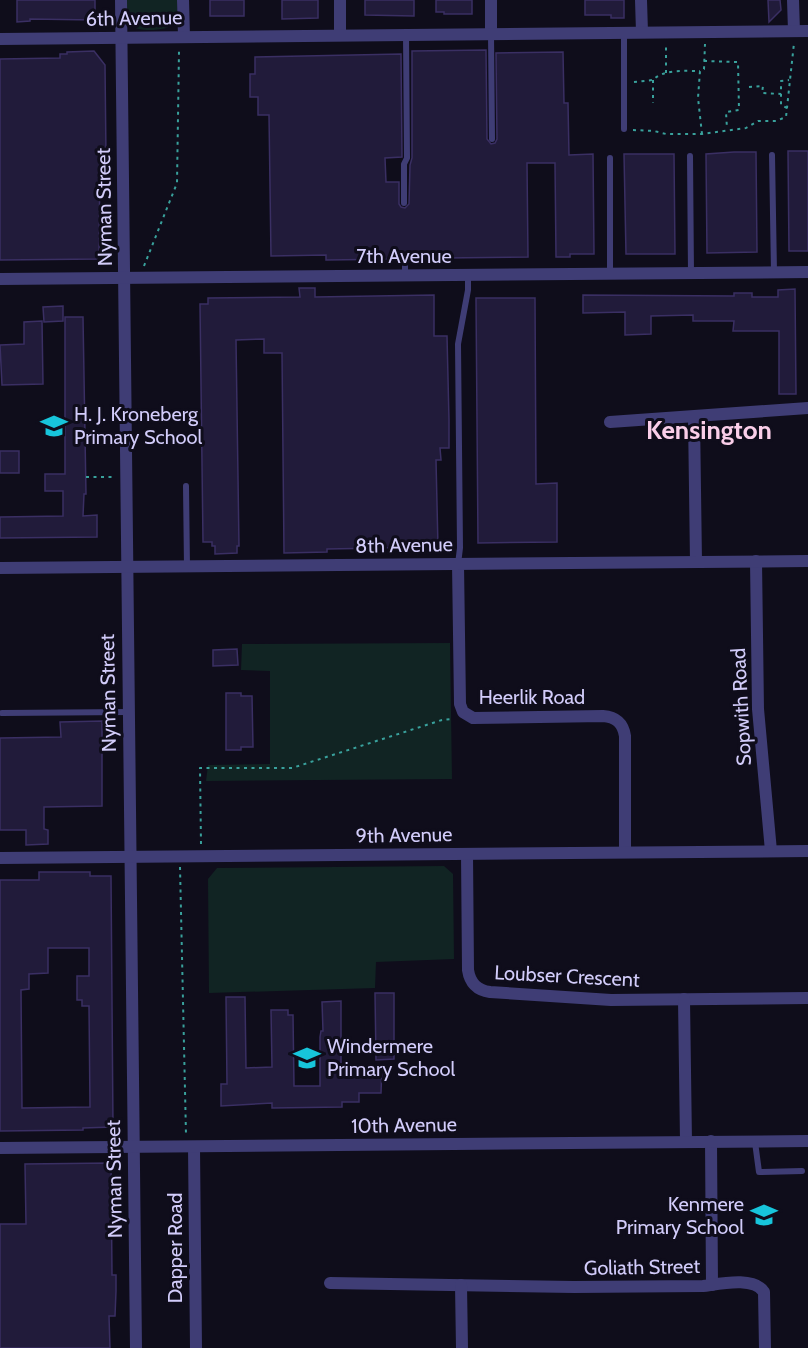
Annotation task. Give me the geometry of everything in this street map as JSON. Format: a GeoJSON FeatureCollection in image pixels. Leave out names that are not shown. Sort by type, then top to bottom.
{"type":"FeatureCollection","features":[{"type":"Feature","properties":{"kind":"street","name":"Nyman Street"},"geometry":{"type":"LineString","coordinates":[[121,0],[136,1348]]}},
{"type":"Feature","properties":{"kind":"street"},"geometry":{"type":"LineString","coordinates":[[181,37],[183,0]]}},
{"type":"Feature","properties":{"kind":"street"},"geometry":{"type":"LineString","coordinates":[[340,0],[340,35]]}},
{"type":"Feature","properties":{"kind":"street"},"geometry":{"type":"LineString","coordinates":[[491,0],[491,34]]}},
{"type":"Feature","properties":{"kind":"street"},"geometry":{"type":"LineString","coordinates":[[641,0],[642,32]]}},
{"type":"Feature","properties":{"kind":"street"},"geometry":{"type":"LineString","coordinates":[[794,0],[794,31]]}},
{"type":"Feature","properties":{"kind":"street","name":"6th Avenue"},"geometry":{"type":"LineString","coordinates":[[0,39],[808,31]]}},
{"type":"Feature","properties":{"kind":"street","name":"7th Avenue"},"geometry":{"type":"LineString","coordinates":[[0,279],[808,272]]}},
{"type":"Feature","properties":{"kind":"street"},"geometry":{"type":"LineString","coordinates":[[610,422],[808,408]]}},
{"type":"Feature","properties":{"kind":"street"},"geometry":{"type":"LineString","coordinates":[[694,417],[696,562]]}},
{"type":"Feature","properties":{"kind":"street","name":"Sopwith Road"},"geometry":{"type":"LineString","coordinates":[[756,561],[758,709],[771,851]]}},
{"type":"Feature","properties":{"kind":"street","name":"8th Avenue"},"geometry":{"type":"LineString","coordinates":[[0,568],[808,561]]}},
{"type":"Feature","properties":{"kind":"street","name":"Heerlik Road"},"geometry":{"type":"LineString","coordinates":[[458,564],[460,704],[463,712],[469,717],[603,716],[619,722],[625,736],[625,852]]}},
{"type":"Feature","properties":{"kind":"street","name":"9th Avenue"},"geometry":{"type":"LineString","coordinates":[[0,858],[808,850]]}},
{"type":"Feature","properties":{"kind":"street","name":"Loubser Crescent"},"geometry":{"type":"LineString","coordinates":[[467,854],[468,970],[471,980],[477,987],[490,992],[610,1000],[808,998]]}},
{"type":"Feature","properties":{"kind":"street"},"geometry":{"type":"LineString","coordinates":[[684,999],[686,1142]]}},
{"type":"Feature","properties":{"kind":"street","name":"10th Avenue"},"geometry":{"type":"LineString","coordinates":[[0,1148],[133,1145],[190,1147],[808,1141]]}},
{"type":"Feature","properties":{"kind":"street"},"geometry":{"type":"LineString","coordinates":[[711,1142],[712,1285]]}},
{"type":"Feature","properties":{"kind":"street","name":"Dapper Road"},"geometry":{"type":"LineString","coordinates":[[190,1147],[195,1348]]}},
{"type":"Feature","properties":{"kind":"street","name":"Goliath Street"},"geometry":{"type":"LineString","coordinates":[[330,1283],[574,1287],[752,1283],[761,1288],[765,1297],[765,1348]]}},
{"type":"Feature","properties":{"kind":"street"},"geometry":{"type":"LineString","coordinates":[[461,1285],[462,1348]]}},
{"type":"Feature","properties":{"kind":"lane"},"geometry":{"type":"LineString","coordinates":[[624,32],[624,129]]}},
{"type":"Feature","properties":{"kind":"lane"},"geometry":{"type":"LineString","coordinates":[[404,203],[404,164],[407,158],[406,34]]}},
{"type":"Feature","properties":{"kind":"lane"},"geometry":{"type":"LineString","coordinates":[[491,34],[492,139]]}},
{"type":"Feature","properties":{"kind":"lane"},"geometry":{"type":"LineString","coordinates":[[772,155],[774,272]]}},
{"type":"Feature","properties":{"kind":"lane"},"geometry":{"type":"LineString","coordinates":[[690,156],[691,273]]}},
{"type":"Feature","properties":{"kind":"lane"},"geometry":{"type":"LineString","coordinates":[[610,158],[610,273]]}},
{"type":"Feature","properties":{"kind":"lane"},"geometry":{"type":"LineString","coordinates":[[405,259],[405,275]]}},
{"type":"Feature","properties":{"kind":"lane"},"geometry":{"type":"LineString","coordinates":[[458,564],[460,536],[458,344],[468,290],[468,275]]}},
{"type":"Feature","properties":{"kind":"lane"},"geometry":{"type":"LineString","coordinates":[[186,486],[187,567]]}},
{"type":"Feature","properties":{"kind":"lane"},"geometry":{"type":"LineString","coordinates":[[2,713],[128,712]]}},
{"type":"Feature","properties":{"kind":"lane"},"geometry":{"type":"LineString","coordinates":[[755,1141],[759,1172],[802,1171]]}},
{"type":"Feature","properties":{"kind":"path"},"geometry":{"type":"LineString","coordinates":[[624,129],[666,134],[702,134],[746,128],[758,121],[776,121],[786,117],[795,45],[794,31]]}},
{"type":"Feature","properties":{"kind":"path"},"geometry":{"type":"LineString","coordinates":[[666,32],[666,73]]}},
{"type":"Feature","properties":{"kind":"path"},"geometry":{"type":"LineString","coordinates":[[653,102],[653,80],[658,74],[704,69],[705,32]]}},
{"type":"Feature","properties":{"kind":"path"},"geometry":{"type":"LineString","coordinates":[[139,277],[177,183],[181,37]]}},
{"type":"Feature","properties":{"kind":"path"},"geometry":{"type":"LineString","coordinates":[[704,61],[738,62],[739,110],[726,112],[727,130]]}},
{"type":"Feature","properties":{"kind":"path"},"geometry":{"type":"LineString","coordinates":[[700,71],[698,98],[702,134]]}},
{"type":"Feature","properties":{"kind":"path"},"geometry":{"type":"LineString","coordinates":[[624,82],[653,80]]}},
{"type":"Feature","properties":{"kind":"path"},"geometry":{"type":"LineString","coordinates":[[787,108],[781,105],[781,81],[789,80]]}},
{"type":"Feature","properties":{"kind":"path"},"geometry":{"type":"LineString","coordinates":[[749,87],[763,86],[762,93],[781,94]]}},
{"type":"Feature","properties":{"kind":"path"},"geometry":{"type":"LineString","coordinates":[[86,477],[113,477],[119,468],[126,468]]}},
{"type":"Feature","properties":{"kind":"path"},"geometry":{"type":"LineString","coordinates":[[201,856],[200,768],[292,768],[442,720],[469,717]]}},
{"type":"Feature","properties":{"kind":"path"},"geometry":{"type":"LineString","coordinates":[[180,856],[190,1147]]}},
{"type":"Feature","properties":{"kind":"green space"},"geometry":{"type":"Polygon","coordinates":[[[127,0],[177,0],[176,21],[171,26],[159,29],[144,30],[132,27],[127,19],[127,0]]]}},
{"type":"Feature","properties":{"kind":"green space"},"geometry":{"type":"Polygon","coordinates":[[[450,643],[452,779],[206,781],[208,765],[270,764],[270,671],[241,670],[242,644],[450,643]]]}},
{"type":"Feature","properties":{"kind":"green space"},"geometry":{"type":"Polygon","coordinates":[[[444,866],[453,874],[454,959],[376,962],[375,988],[209,993],[208,879],[217,868],[444,866]]]}},
{"type":"Feature","properties":{"kind":"building"},"geometry":{"type":"Polygon","coordinates":[[[17,0],[95,0],[95,20],[30,19],[30,21],[17,22],[17,0]]]}},
{"type":"Feature","properties":{"kind":"building"},"geometry":{"type":"Polygon","coordinates":[[[210,0],[244,0],[244,16],[210,16],[210,0]]]}},
{"type":"Feature","properties":{"kind":"building"},"geometry":{"type":"Polygon","coordinates":[[[282,0],[318,0],[318,18],[282,19],[282,0]]]}},
{"type":"Feature","properties":{"kind":"building"},"geometry":{"type":"Polygon","coordinates":[[[365,0],[414,0],[414,16],[365,15],[365,0]]]}},
{"type":"Feature","properties":{"kind":"building"},"geometry":{"type":"Polygon","coordinates":[[[436,0],[472,0],[472,14],[436,12],[436,0]]]}},
{"type":"Feature","properties":{"kind":"building"},"geometry":{"type":"Polygon","coordinates":[[[585,0],[624,0],[624,18],[611,18],[611,15],[585,15],[585,0]]]}},
{"type":"Feature","properties":{"kind":"building"},"geometry":{"type":"Polygon","coordinates":[[[768,0],[780,0],[781,10],[769,22],[768,0]]]}},
{"type":"Feature","properties":{"kind":"building"},"geometry":{"type":"Polygon","coordinates":[[[486,50],[487,139],[491,144],[497,139],[496,53],[563,52],[564,103],[568,103],[569,155],[593,154],[594,254],[570,254],[570,257],[556,257],[555,163],[527,163],[528,257],[444,258],[444,262],[410,262],[410,257],[406,254],[400,259],[326,260],[326,255],[271,256],[269,115],[258,115],[258,97],[250,97],[250,74],[255,74],[255,57],[401,54],[402,157],[385,158],[386,182],[399,182],[399,204],[405,208],[409,204],[412,158],[412,51],[486,50]]]}},
{"type":"Feature","properties":{"kind":"building"},"geometry":{"type":"Polygon","coordinates":[[[94,51],[105,65],[106,156],[100,156],[99,259],[0,260],[0,59],[60,58],[60,54],[67,54],[67,52],[94,51]]]}},
{"type":"Feature","properties":{"kind":"building"},"geometry":{"type":"Polygon","coordinates":[[[788,151],[808,151],[808,251],[789,251],[788,151]]]}},
{"type":"Feature","properties":{"kind":"building"},"geometry":{"type":"Polygon","coordinates":[[[756,152],[757,252],[707,253],[706,154],[756,152]]]}},
{"type":"Feature","properties":{"kind":"building"},"geometry":{"type":"Polygon","coordinates":[[[624,154],[674,154],[675,254],[626,254],[624,154]]]}},
{"type":"Feature","properties":{"kind":"building"},"geometry":{"type":"Polygon","coordinates":[[[299,288],[315,288],[315,297],[434,295],[434,336],[447,336],[449,420],[449,448],[440,448],[441,460],[436,460],[438,547],[327,549],[327,552],[284,553],[282,353],[264,353],[264,339],[236,340],[239,546],[237,546],[237,553],[215,554],[215,546],[212,546],[212,542],[203,542],[200,304],[208,304],[208,298],[300,297],[299,288]]]}},
{"type":"Feature","properties":{"kind":"building"},"geometry":{"type":"Polygon","coordinates":[[[795,289],[796,394],[779,394],[779,331],[733,331],[734,321],[693,321],[693,315],[651,316],[651,334],[625,335],[625,312],[583,313],[583,295],[734,296],[734,293],[752,293],[752,297],[778,297],[778,290],[795,289]]]}},
{"type":"Feature","properties":{"kind":"building"},"geometry":{"type":"Polygon","coordinates":[[[476,298],[535,298],[536,484],[557,483],[557,542],[478,543],[476,298]]]}},
{"type":"Feature","properties":{"kind":"building"},"geometry":{"type":"Polygon","coordinates":[[[63,306],[63,321],[44,322],[43,307],[63,306]]]}},
{"type":"Feature","properties":{"kind":"building"},"geometry":{"type":"Polygon","coordinates":[[[65,317],[83,317],[86,494],[84,494],[83,516],[97,515],[97,537],[0,538],[0,517],[63,516],[63,491],[45,491],[45,474],[65,474],[65,317]]]}},
{"type":"Feature","properties":{"kind":"building"},"geometry":{"type":"Polygon","coordinates":[[[42,321],[43,384],[2,385],[0,345],[24,344],[24,322],[42,321]]]}},
{"type":"Feature","properties":{"kind":"building"},"geometry":{"type":"Polygon","coordinates":[[[0,451],[19,451],[19,473],[0,473],[0,451]]]}},
{"type":"Feature","properties":{"kind":"building"},"geometry":{"type":"Polygon","coordinates":[[[237,649],[238,665],[213,666],[213,650],[237,649]]]}},
{"type":"Feature","properties":{"kind":"building"},"geometry":{"type":"Polygon","coordinates":[[[226,693],[252,696],[253,747],[226,750],[226,693]]]}},
{"type":"Feature","properties":{"kind":"building"},"geometry":{"type":"Polygon","coordinates":[[[102,721],[102,806],[44,807],[44,829],[48,830],[48,844],[26,845],[26,830],[0,830],[0,738],[61,737],[60,722],[102,721]]]}},
{"type":"Feature","properties":{"kind":"building"},"geometry":{"type":"Polygon","coordinates":[[[39,872],[90,872],[90,876],[111,876],[113,1127],[83,1128],[83,1130],[0,1131],[0,880],[39,880],[39,872]],[[48,948],[48,973],[29,974],[29,989],[21,990],[22,1108],[90,1107],[89,1006],[82,1006],[82,1000],[77,1000],[77,976],[89,976],[89,948],[48,948]]]}},
{"type":"Feature","properties":{"kind":"building"},"geometry":{"type":"Polygon","coordinates":[[[375,993],[394,993],[394,1059],[376,1060],[375,993]]]}},
{"type":"Feature","properties":{"kind":"building"},"geometry":{"type":"Polygon","coordinates":[[[226,997],[245,997],[246,1068],[272,1067],[271,1010],[288,1010],[288,1015],[293,1015],[294,1086],[320,1086],[322,1002],[341,1001],[341,1067],[382,1066],[381,1093],[359,1093],[359,1102],[342,1102],[342,1107],[272,1108],[272,1103],[221,1106],[221,1084],[227,1084],[226,997]]]}},
{"type":"Feature","properties":{"kind":"building"},"geometry":{"type":"Polygon","coordinates":[[[111,1163],[112,1275],[116,1275],[116,1291],[115,1316],[109,1316],[110,1348],[0,1348],[0,1224],[26,1224],[25,1164],[111,1163]]]}},
{"type":"Feature","properties":{"kind":"place","name":"H. J. Kroneberg Primary School"},"geometry":{"type":"Point","coordinates":[54,426]}},
{"type":"Feature","properties":{"kind":"place","name":"Windermere Primary School"},"geometry":{"type":"Point","coordinates":[307,1058]}},
{"type":"Feature","properties":{"kind":"place","name":"Kenmere Primary School"},"geometry":{"type":"Point","coordinates":[764,1215]}},
{"type":"Feature","properties":{"kind":"district","name":"Kensington"},"geometry":{"type":"Point","coordinates":[709,430]}}]}
